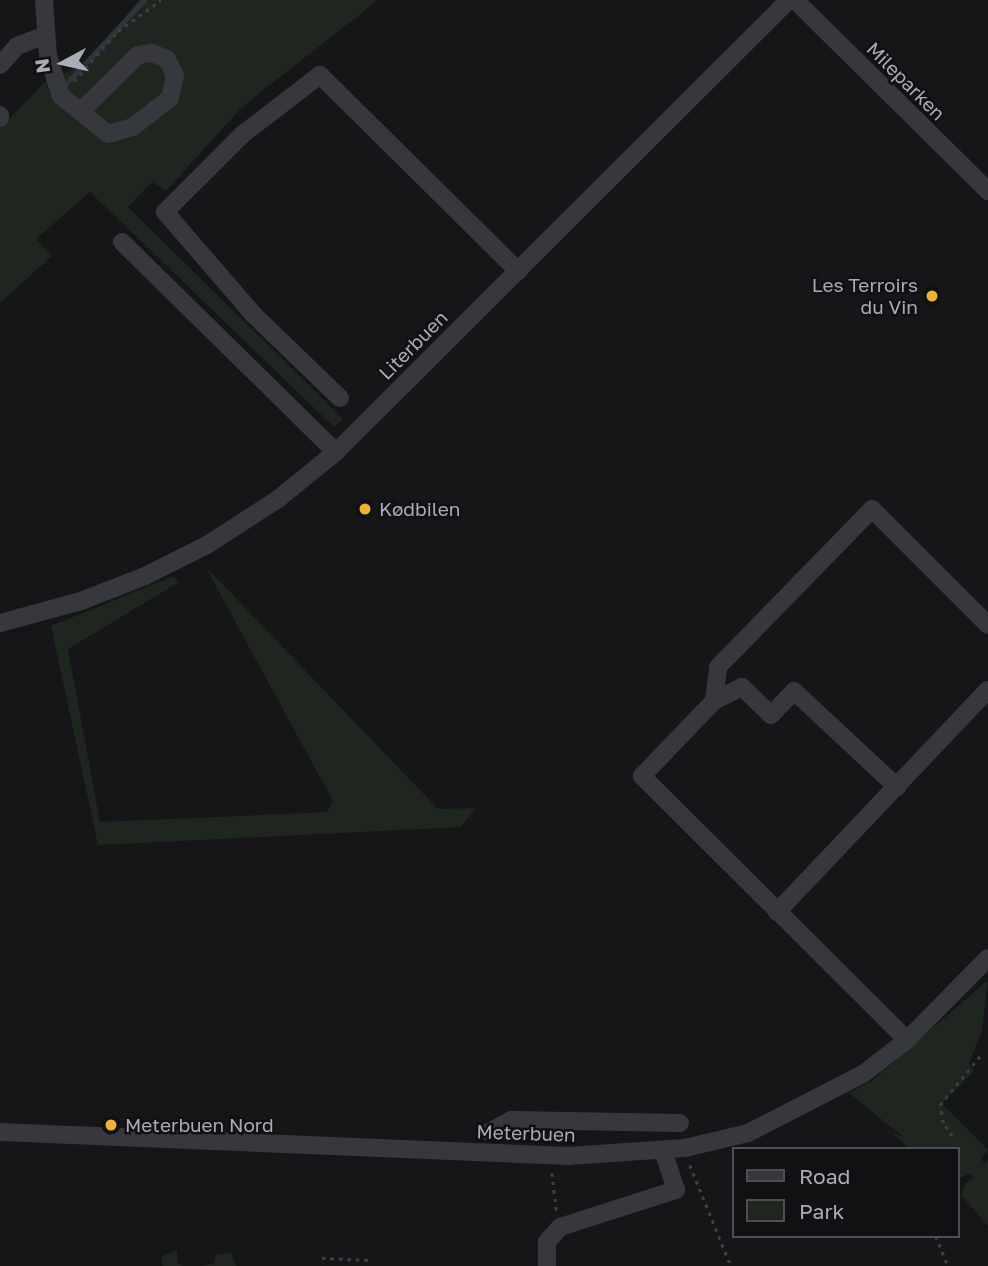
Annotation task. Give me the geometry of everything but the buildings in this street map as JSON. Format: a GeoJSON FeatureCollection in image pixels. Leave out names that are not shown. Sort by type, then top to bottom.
{"type":"FeatureCollection","features":[{"type":"Feature","properties":{"kind":"street"},"geometry":{"type":"LineString","coordinates":[[44,0],[48,56],[61,96],[108,134],[133,127],[170,98],[175,75],[167,60],[152,53],[138,55],[80,111]]}},
{"type":"Feature","properties":{"kind":"street","name":"Literbuen"},"geometry":{"type":"LineString","coordinates":[[0,623],[81,601],[207,545],[278,499],[335,452],[789,0]]}},
{"type":"Feature","properties":{"kind":"street","name":"Mileparken"},"geometry":{"type":"LineString","coordinates":[[795,0],[988,191]]}},
{"type":"Feature","properties":{"kind":"street"},"geometry":{"type":"LineString","coordinates":[[0,65],[17,46],[46,35]]}},
{"type":"Feature","properties":{"kind":"street"},"geometry":{"type":"LineString","coordinates":[[340,398],[254,315],[165,212],[243,134],[320,75],[518,271]]}},
{"type":"Feature","properties":{"kind":"street"},"geometry":{"type":"LineString","coordinates":[[122,242],[335,452]]}},
{"type":"Feature","properties":{"kind":"street"},"geometry":{"type":"LineString","coordinates":[[714,701],[718,667],[872,509],[988,625]]}},
{"type":"Feature","properties":{"kind":"street"},"geometry":{"type":"LineString","coordinates":[[897,787],[794,691],[771,715],[742,687],[714,701],[642,776],[907,1040]]}},
{"type":"Feature","properties":{"kind":"street"},"geometry":{"type":"LineString","coordinates":[[777,912],[988,690]]}},
{"type":"Feature","properties":{"kind":"street","name":"Meterbuen"},"geometry":{"type":"LineString","coordinates":[[0,1132],[552,1155],[685,1148],[748,1133],[805,1107],[863,1074],[907,1040],[988,958]]}},
{"type":"Feature","properties":{"kind":"street"},"geometry":{"type":"LineString","coordinates":[[489,1132],[512,1120],[680,1123]]}},
{"type":"Feature","properties":{"kind":"street"},"geometry":{"type":"LineString","coordinates":[[547,1266],[547,1242],[564,1226],[676,1189],[663,1151]]}},
{"type":"Feature","properties":{"kind":"path"},"geometry":{"type":"LineString","coordinates":[[61,96],[118,31],[161,0]]}},
{"type":"Feature","properties":{"kind":"path"},"geometry":{"type":"LineString","coordinates":[[952,1136],[943,1123],[940,1104],[979,1056]]}},
{"type":"Feature","properties":{"kind":"path"},"geometry":{"type":"LineString","coordinates":[[685,1148],[730,1266]]}},
{"type":"Feature","properties":{"kind":"path"},"geometry":{"type":"LineString","coordinates":[[552,1155],[554,1203],[564,1226]]}},
{"type":"Feature","properties":{"kind":"path"},"geometry":{"type":"LineString","coordinates":[[937,1238],[948,1266]]}},
{"type":"Feature","properties":{"kind":"path"},"geometry":{"type":"LineString","coordinates":[[322,1258],[372,1260]]}},
{"type":"Feature","properties":{"kind":"green space"},"geometry":{"type":"Polygon","coordinates":[[[139,0],[378,0],[242,107],[166,191],[152,182],[128,207],[343,419],[334,427],[90,192],[36,239],[52,256],[0,303],[0,128],[44,83],[90,61],[139,0]]]}},
{"type":"Feature","properties":{"kind":"green space"},"geometry":{"type":"Polygon","coordinates":[[[205,566],[438,809],[476,808],[461,827],[98,845],[51,626],[174,576],[179,582],[68,649],[100,822],[327,812],[333,801],[205,566]]]}},
{"type":"Feature","properties":{"kind":"green space"},"geometry":{"type":"Polygon","coordinates":[[[988,980],[982,1030],[969,1064],[974,1071],[942,1104],[988,1150],[981,1158],[984,1163],[988,1159],[988,1226],[961,1195],[966,1183],[973,1178],[970,1173],[960,1178],[960,1147],[907,1147],[892,1132],[906,1139],[849,1093],[873,1080],[988,980]]]}},
{"type":"Feature","properties":{"kind":"green space"},"geometry":{"type":"Polygon","coordinates":[[[177,1250],[178,1264],[183,1266],[163,1266],[161,1257],[177,1250]]]}},
{"type":"Feature","properties":{"kind":"green space"},"geometry":{"type":"Polygon","coordinates":[[[231,1252],[236,1266],[199,1266],[214,1264],[216,1255],[231,1252]]]}},
{"type":"Feature","properties":{"kind":"waterway"},"geometry":{"type":"LineString","coordinates":[[65,85],[144,0]]}},
{"type":"Feature","properties":{"kind":"place","name":"Les Terroirs du Vin"},"geometry":{"type":"Point","coordinates":[932,296]}},
{"type":"Feature","properties":{"kind":"place","name":"Kødbilen"},"geometry":{"type":"Point","coordinates":[365,509]}},
{"type":"Feature","properties":{"kind":"place","name":"Meterbuen Nord"},"geometry":{"type":"Point","coordinates":[111,1125]}}]}
